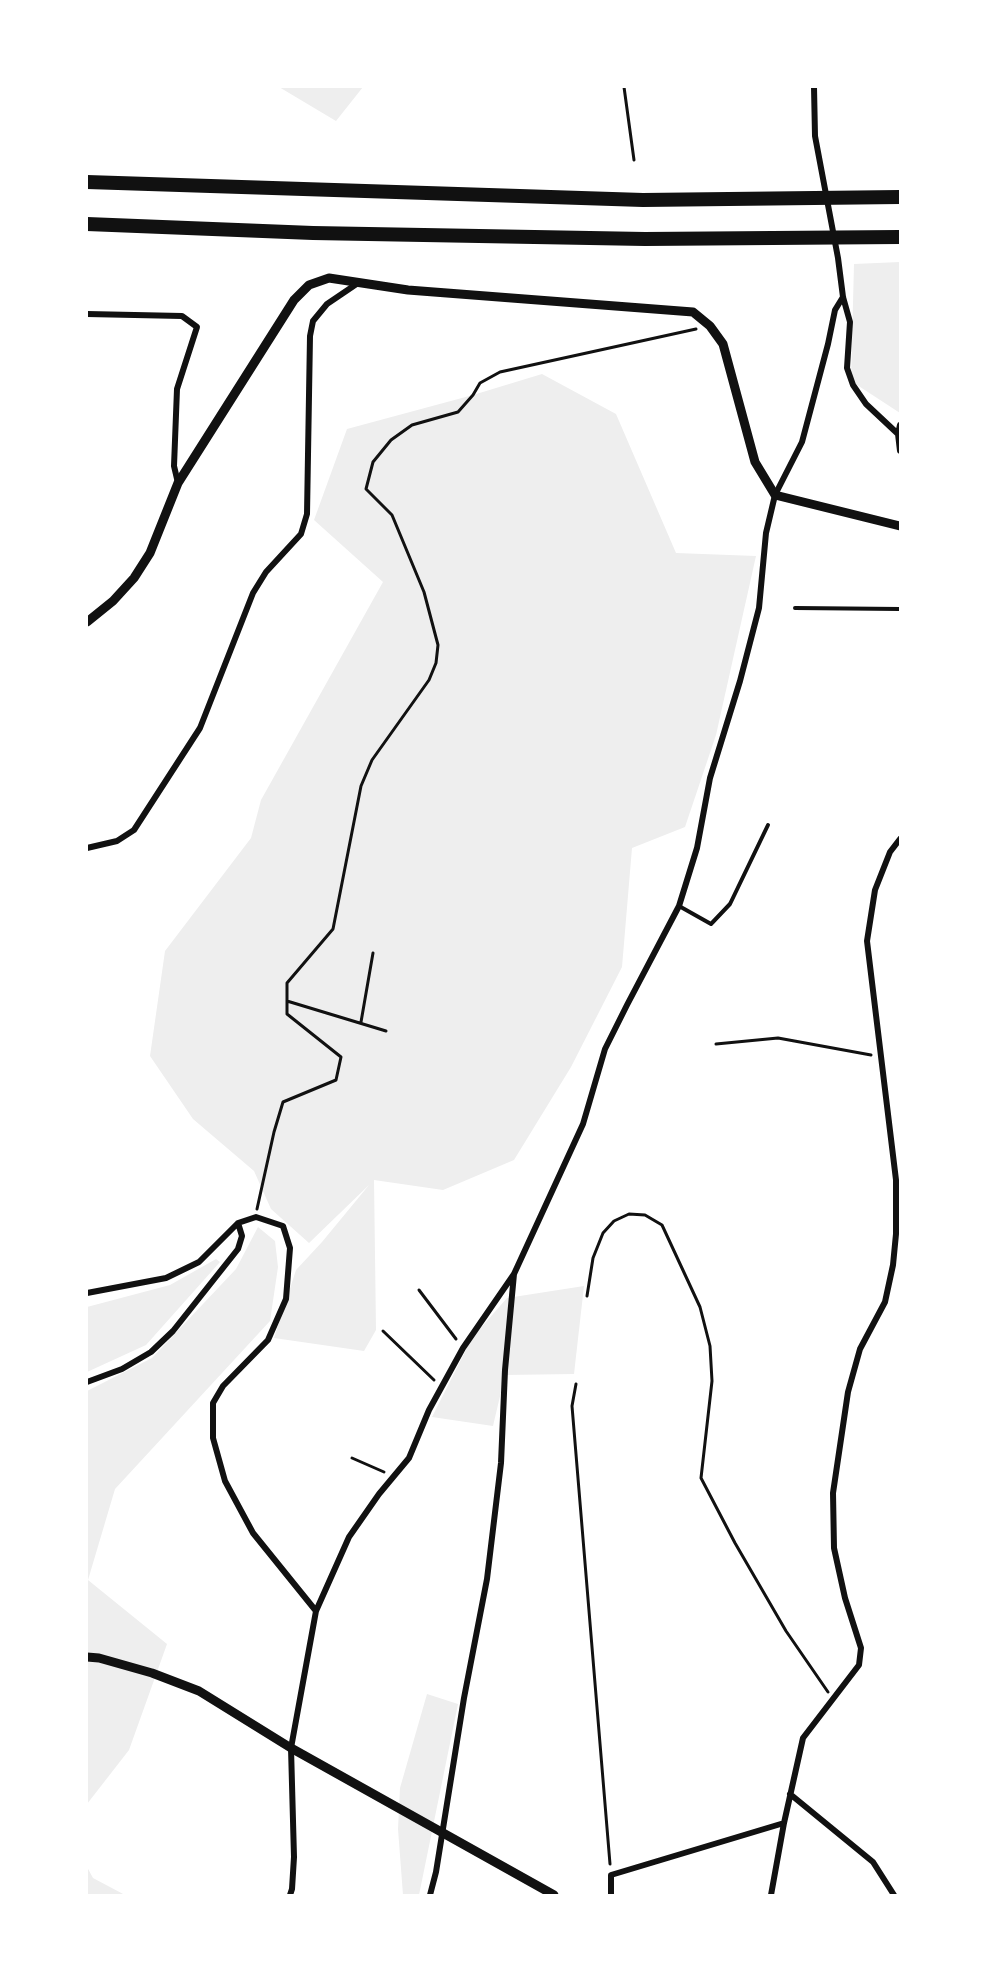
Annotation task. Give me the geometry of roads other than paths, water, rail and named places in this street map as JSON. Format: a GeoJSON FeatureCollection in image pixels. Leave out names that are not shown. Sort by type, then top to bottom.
{"type":"FeatureCollection","features":[{"type":"Feature","properties":{"kind":"highway"},"geometry":{"type":"LineString","coordinates":[[87,182],[643,200],[900,197]]}},
{"type":"Feature","properties":{"kind":"highway"},"geometry":{"type":"LineString","coordinates":[[87,224],[313,233],[645,239],[900,237]]}},
{"type":"Feature","properties":{"kind":"street"},"geometry":{"type":"LineString","coordinates":[[814,87],[815,136],[843,297],[850,322],[847,368],[853,385],[866,404],[898,434]]}},
{"type":"Feature","properties":{"kind":"street"},"geometry":{"type":"LineString","coordinates":[[87,622],[113,601],[134,578],[150,552],[178,483],[294,300],[309,285],[329,278],[408,290],[693,312],[710,326],[723,344],[754,462],[775,495],[900,526]]}},
{"type":"Feature","properties":{"kind":"street"},"geometry":{"type":"LineString","coordinates":[[87,848],[117,841],[135,830],[201,728],[253,593],[266,572],[302,534],[307,514],[310,336],[313,321],[327,304],[358,283]]}},
{"type":"Feature","properties":{"kind":"street"},"geometry":{"type":"LineString","coordinates":[[290,1895],[294,1857],[291,1748],[316,1611],[349,1537],[409,1458],[429,1410],[463,1348],[514,1274],[583,1124],[605,1049],[680,906],[697,848],[710,778],[740,681],[759,608],[766,533],[775,495],[802,442],[835,310],[843,297]]}},
{"type":"Feature","properties":{"kind":"street"},"geometry":{"type":"LineString","coordinates":[[87,314],[182,316],[197,327],[177,389],[174,466],[178,483]]}},
{"type":"Feature","properties":{"kind":"street"},"geometry":{"type":"LineString","coordinates":[[900,425],[898,434],[900,451]]}},
{"type":"Feature","properties":{"kind":"street"},"geometry":{"type":"LineString","coordinates":[[771,1895],[783,1823],[803,1738],[859,1665],[861,1648],[845,1598],[834,1548],[833,1493],[848,1392],[860,1349],[885,1302],[893,1265],[896,1234],[896,1180],[867,941],[875,890],[890,852],[900,840]]}},
{"type":"Feature","properties":{"kind":"street"},"geometry":{"type":"LineString","coordinates":[[87,1293],[166,1278],[199,1262],[238,1223],[256,1217],[283,1226],[290,1248],[286,1299],[268,1340],[223,1386],[213,1403],[213,1438],[225,1481],[253,1533],[316,1611]]}},
{"type":"Feature","properties":{"kind":"street"},"geometry":{"type":"LineString","coordinates":[[87,1382],[122,1369],[151,1352],[173,1331],[238,1249],[242,1236],[238,1223]]}},
{"type":"Feature","properties":{"kind":"street"},"geometry":{"type":"LineString","coordinates":[[430,1895],[436,1872],[464,1698],[487,1579],[501,1463],[505,1370],[514,1274]]}},
{"type":"Feature","properties":{"kind":"street"},"geometry":{"type":"LineString","coordinates":[[87,1657],[99,1658],[152,1673],[199,1691],[291,1748],[554,1895]]}},
{"type":"Feature","properties":{"kind":"street"},"geometry":{"type":"LineString","coordinates":[[790,1794],[873,1862],[894,1895]]}},
{"type":"Feature","properties":{"kind":"street"},"geometry":{"type":"LineString","coordinates":[[610,1895],[611,1875],[783,1823]]}},
{"type":"Feature","properties":{"kind":"lane"},"geometry":{"type":"LineString","coordinates":[[795,609],[900,609]]}},
{"type":"Feature","properties":{"kind":"lane"},"geometry":{"type":"LineString","coordinates":[[680,906],[711,924],[730,904],[768,825]]}}]}
